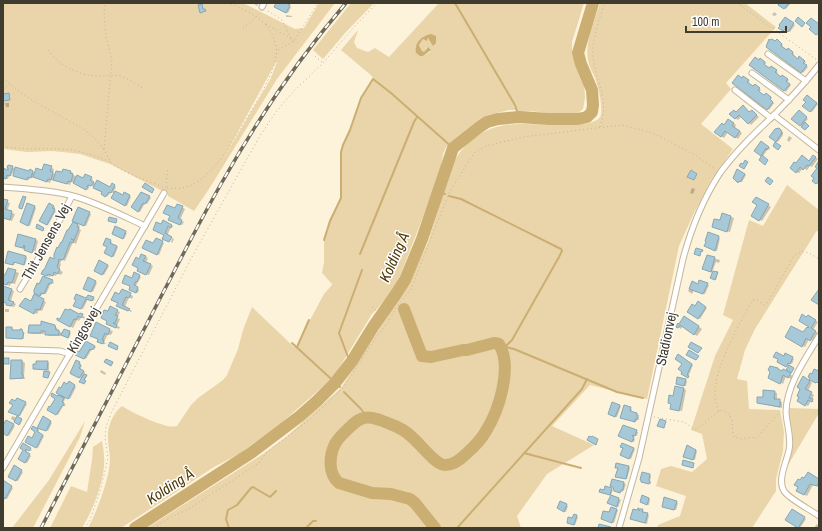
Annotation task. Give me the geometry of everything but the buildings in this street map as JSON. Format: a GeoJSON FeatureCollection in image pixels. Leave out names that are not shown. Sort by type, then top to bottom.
{"type":"FeatureCollection","features":[{"type":"Feature","properties":{"kind":"street"},"geometry":{"type":"LineString","coordinates":[[768,54],[806,81]]}},
{"type":"Feature","properties":{"kind":"street","name":"Stadionvej"},"geometry":{"type":"LineString","coordinates":[[619,528],[639,458],[688,238],[708,193],[720,173],[732,158],[789,100],[819,65]]}},
{"type":"Feature","properties":{"kind":"street"},"geometry":{"type":"LineString","coordinates":[[752,73],[789,100]]}},
{"type":"Feature","properties":{"kind":"street"},"geometry":{"type":"LineString","coordinates":[[735,90],[819,150]]}},
{"type":"Feature","properties":{"kind":"street"},"geometry":{"type":"LineString","coordinates":[[3,187],[53,192],[72,196],[93,202],[145,226]]}},
{"type":"Feature","properties":{"kind":"street","name":"Kingosvej"},"geometry":{"type":"LineString","coordinates":[[3,468],[165,191]]}},
{"type":"Feature","properties":{"kind":"street","name":"Thit Jensens Vej"},"geometry":{"type":"LineString","coordinates":[[20,289],[49,241],[72,196]]}},
{"type":"Feature","properties":{"kind":"street"},"geometry":{"type":"LineString","coordinates":[[819,336],[789,392],[786,409],[790,448],[782,478],[784,491],[819,516]]}},
{"type":"Feature","properties":{"kind":"street"},"geometry":{"type":"LineString","coordinates":[[3,349],[60,351],[70,354]]}},
{"type":"Feature","properties":{"kind":"path"},"geometry":{"type":"LineString","coordinates":[[104,3],[106,37],[112,60],[104,149],[111,162]]}},
{"type":"Feature","properties":{"kind":"path"},"geometry":{"type":"LineString","coordinates":[[229,3],[257,16],[266,24],[298,43]]}},
{"type":"Feature","properties":{"kind":"path"},"geometry":{"type":"LineString","coordinates":[[276,50],[294,41],[318,3]]}},
{"type":"Feature","properties":{"kind":"path"},"geometry":{"type":"LineString","coordinates":[[85,528],[90,520],[106,468],[108,458],[105,438],[106,427],[111,413],[169,300],[261,134],[291,94],[323,64],[354,27],[377,3]]}},
{"type":"Feature","properties":{"kind":"path"},"geometry":{"type":"LineString","coordinates":[[599,127],[603,117],[602,93],[593,58],[593,46],[604,3]]}},
{"type":"Feature","properties":{"kind":"path"},"geometry":{"type":"LineString","coordinates":[[737,3],[819,61]]}},
{"type":"Feature","properties":{"kind":"path"},"geometry":{"type":"LineString","coordinates":[[263,5],[282,20],[292,40]]}},
{"type":"Feature","properties":{"kind":"path"},"geometry":{"type":"LineString","coordinates":[[243,28],[257,16]]}},
{"type":"Feature","properties":{"kind":"path"},"geometry":{"type":"LineString","coordinates":[[3,146],[16,149],[72,150],[111,162],[165,191],[188,187],[200,180],[226,152],[268,79],[275,61],[276,50],[273,36],[266,24]]}},
{"type":"Feature","properties":{"kind":"path"},"geometry":{"type":"LineString","coordinates":[[48,50],[64,66],[77,72],[92,76],[120,76],[144,90]]}},
{"type":"Feature","properties":{"kind":"path"},"geometry":{"type":"LineString","coordinates":[[315,56],[323,64]]}},
{"type":"Feature","properties":{"kind":"path"},"geometry":{"type":"LineString","coordinates":[[3,76],[10,84],[31,100],[88,133],[104,149]]}},
{"type":"Feature","properties":{"kind":"path"},"geometry":{"type":"LineString","coordinates":[[3,90],[10,84]]}},
{"type":"Feature","properties":{"kind":"path"},"geometry":{"type":"LineString","coordinates":[[154,528],[155,526],[187,510],[259,463],[266,453],[309,420],[341,391],[374,340],[389,321],[396,308],[410,289],[446,199],[474,153],[486,146],[523,138],[622,124],[653,132],[696,156],[720,173]]}},
{"type":"Feature","properties":{"kind":"path"},"geometry":{"type":"LineString","coordinates":[[165,191],[168,168]]}},
{"type":"Feature","properties":{"kind":"path"},"geometry":{"type":"LineString","coordinates":[[719,411],[714,399],[718,373],[733,336],[752,300],[757,300],[764,305],[768,302],[794,256],[799,252],[805,251],[819,259]]}},
{"type":"Feature","properties":{"kind":"path"},"geometry":{"type":"LineString","coordinates":[[372,307],[389,321]]}},
{"type":"Feature","properties":{"kind":"path"},"geometry":{"type":"LineString","coordinates":[[648,416],[684,422],[694,429],[697,429],[719,411],[723,410],[728,412],[734,426],[734,437],[741,439],[752,437],[755,439],[779,412],[786,409]]}},
{"type":"Feature","properties":{"kind":"shaded area"},"geometry":{"type":"Polygon","coordinates":[[[3,3],[243,3],[295,29],[304,28],[319,3],[335,3],[277,79],[194,211],[168,196],[168,194],[110,164],[80,154],[53,151],[27,152],[3,149],[3,3]],[[277,62],[223,159],[270,80],[277,62]]]}},
{"type":"Feature","properties":{"kind":"shaded area"},"geometry":{"type":"Polygon","coordinates":[[[351,3],[374,3],[345,33],[323,59],[313,50],[351,3]]]}},
{"type":"Feature","properties":{"kind":"shaded area"},"geometry":{"type":"Polygon","coordinates":[[[439,3],[584,3],[572,42],[572,55],[584,81],[585,98],[583,109],[578,113],[520,112],[509,110],[497,113],[474,123],[446,147],[433,191],[398,281],[388,296],[372,314],[336,373],[327,383],[281,423],[239,454],[214,467],[121,528],[88,528],[95,514],[108,476],[110,460],[108,434],[110,425],[113,416],[122,406],[158,423],[172,427],[177,426],[191,405],[198,398],[223,380],[227,375],[238,349],[243,330],[252,307],[294,347],[297,347],[308,320],[310,320],[324,294],[332,285],[322,273],[324,262],[324,240],[330,221],[341,198],[341,152],[361,98],[373,77],[341,50],[358,30],[354,42],[357,48],[368,52],[375,48],[389,57],[439,3]],[[436,36],[420,39],[417,45],[416,53],[423,56],[430,52],[430,49],[427,47],[423,52],[419,45],[423,39],[427,40],[427,38],[429,40],[436,36]]]}},
{"type":"Feature","properties":{"kind":"shaded area"},"geometry":{"type":"Polygon","coordinates":[[[600,3],[745,3],[776,27],[726,83],[731,89],[701,124],[733,149],[711,180],[679,246],[647,399],[590,385],[552,426],[594,445],[547,474],[517,516],[521,528],[147,528],[263,454],[286,437],[341,388],[408,285],[428,242],[453,163],[468,144],[483,133],[512,124],[575,125],[595,121],[600,117],[600,98],[595,77],[590,67],[587,51],[590,35],[600,3]]]}},
{"type":"Feature","properties":{"kind":"shaded area"},"geometry":{"type":"Polygon","coordinates":[[[431,34],[436,36],[436,43],[433,46],[428,38],[427,41],[423,39],[419,45],[422,51],[424,52],[428,47],[431,50],[423,56],[420,56],[416,53],[417,43],[424,36],[431,34]]]}},
{"type":"Feature","properties":{"kind":"shaded area"},"geometry":{"type":"Polygon","coordinates":[[[787,185],[819,210],[819,230],[816,232],[755,329],[745,350],[737,379],[747,381],[749,409],[780,410],[784,432],[783,451],[776,479],[776,491],[752,528],[657,528],[658,525],[680,516],[686,496],[656,486],[661,469],[671,466],[692,472],[707,459],[702,434],[691,430],[715,356],[733,320],[723,315],[749,220],[763,226],[787,185]]]}},
{"type":"Feature","properties":{"kind":"shaded area"},"geometry":{"type":"Polygon","coordinates":[[[789,408],[819,409],[819,413],[788,465],[793,436],[789,408]]]}},
{"type":"Feature","properties":{"kind":"shaded area"},"geometry":{"type":"Polygon","coordinates":[[[85,421],[80,437],[33,528],[12,528],[49,480],[85,421]]]}},
{"type":"Feature","properties":{"kind":"shaded area"},"geometry":{"type":"Polygon","coordinates":[[[102,441],[104,465],[101,484],[98,494],[82,528],[50,528],[71,486],[87,492],[93,447],[102,441]]]}},
{"type":"Feature","properties":{"kind":"waterway"},"geometry":{"type":"LineString","coordinates":[[455,3],[515,105],[519,117]]}},
{"type":"Feature","properties":{"kind":"waterway","name":"Kolding Å"},"geometry":{"type":"LineString","coordinates":[[135,528],[251,453],[300,416],[335,383],[352,361],[405,280],[422,239],[453,148],[487,122],[498,119],[519,117],[578,119],[587,117],[592,112],[592,90],[578,53],[593,3]]}},
{"type":"Feature","properties":{"kind":"waterway"},"geometry":{"type":"LineString","coordinates":[[324,240],[330,221],[341,198],[341,152],[343,145],[361,98],[373,79],[453,148]]}},
{"type":"Feature","properties":{"kind":"waterway"},"geometry":{"type":"LineString","coordinates":[[360,254],[417,117]]}},
{"type":"Feature","properties":{"kind":"waterway"},"geometry":{"type":"LineString","coordinates":[[439,192],[445,194]]}},
{"type":"Feature","properties":{"kind":"waterway"},"geometry":{"type":"LineString","coordinates":[[449,196],[461,199],[561,249],[562,251],[512,340],[507,345],[500,345]]}},
{"type":"Feature","properties":{"kind":"waterway"},"geometry":{"type":"LineString","coordinates":[[352,361],[348,357],[339,333],[362,270]]}},
{"type":"Feature","properties":{"kind":"waterway"},"geometry":{"type":"LineString","coordinates":[[404,309],[422,356],[431,357],[494,343],[499,344],[503,353],[505,364],[503,388],[491,422],[482,437],[472,449],[457,461],[445,465],[437,462],[411,436],[400,428],[374,418],[362,419],[352,425],[336,442],[331,459],[331,470],[335,479],[339,483],[372,493],[391,494],[410,499],[435,528]]}},
{"type":"Feature","properties":{"kind":"waterway"},"geometry":{"type":"LineString","coordinates":[[297,347],[309,320]]}},
{"type":"Feature","properties":{"kind":"waterway"},"geometry":{"type":"LineString","coordinates":[[292,343],[340,387]]}},
{"type":"Feature","properties":{"kind":"waterway"},"geometry":{"type":"LineString","coordinates":[[501,346],[514,349],[617,392],[643,398]]}},
{"type":"Feature","properties":{"kind":"waterway"},"geometry":{"type":"LineString","coordinates":[[457,528],[582,389],[587,379]]}},
{"type":"Feature","properties":{"kind":"waterway"},"geometry":{"type":"LineString","coordinates":[[344,392],[367,417]]}},
{"type":"Feature","properties":{"kind":"waterway"},"geometry":{"type":"LineString","coordinates":[[524,453],[581,468]]}},
{"type":"Feature","properties":{"kind":"waterway"},"geometry":{"type":"LineString","coordinates":[[229,528],[226,519],[228,510],[237,505],[251,488],[253,487],[270,497],[276,491]]}},
{"type":"Feature","properties":{"kind":"waterway"},"geometry":{"type":"LineString","coordinates":[[306,528],[313,521],[316,521]]}},
{"type":"Feature","properties":{"kind":"railway"},"geometry":{"type":"LineString","coordinates":[[41,528],[195,232],[235,160],[279,90],[311,46],[346,3]]}}]}
